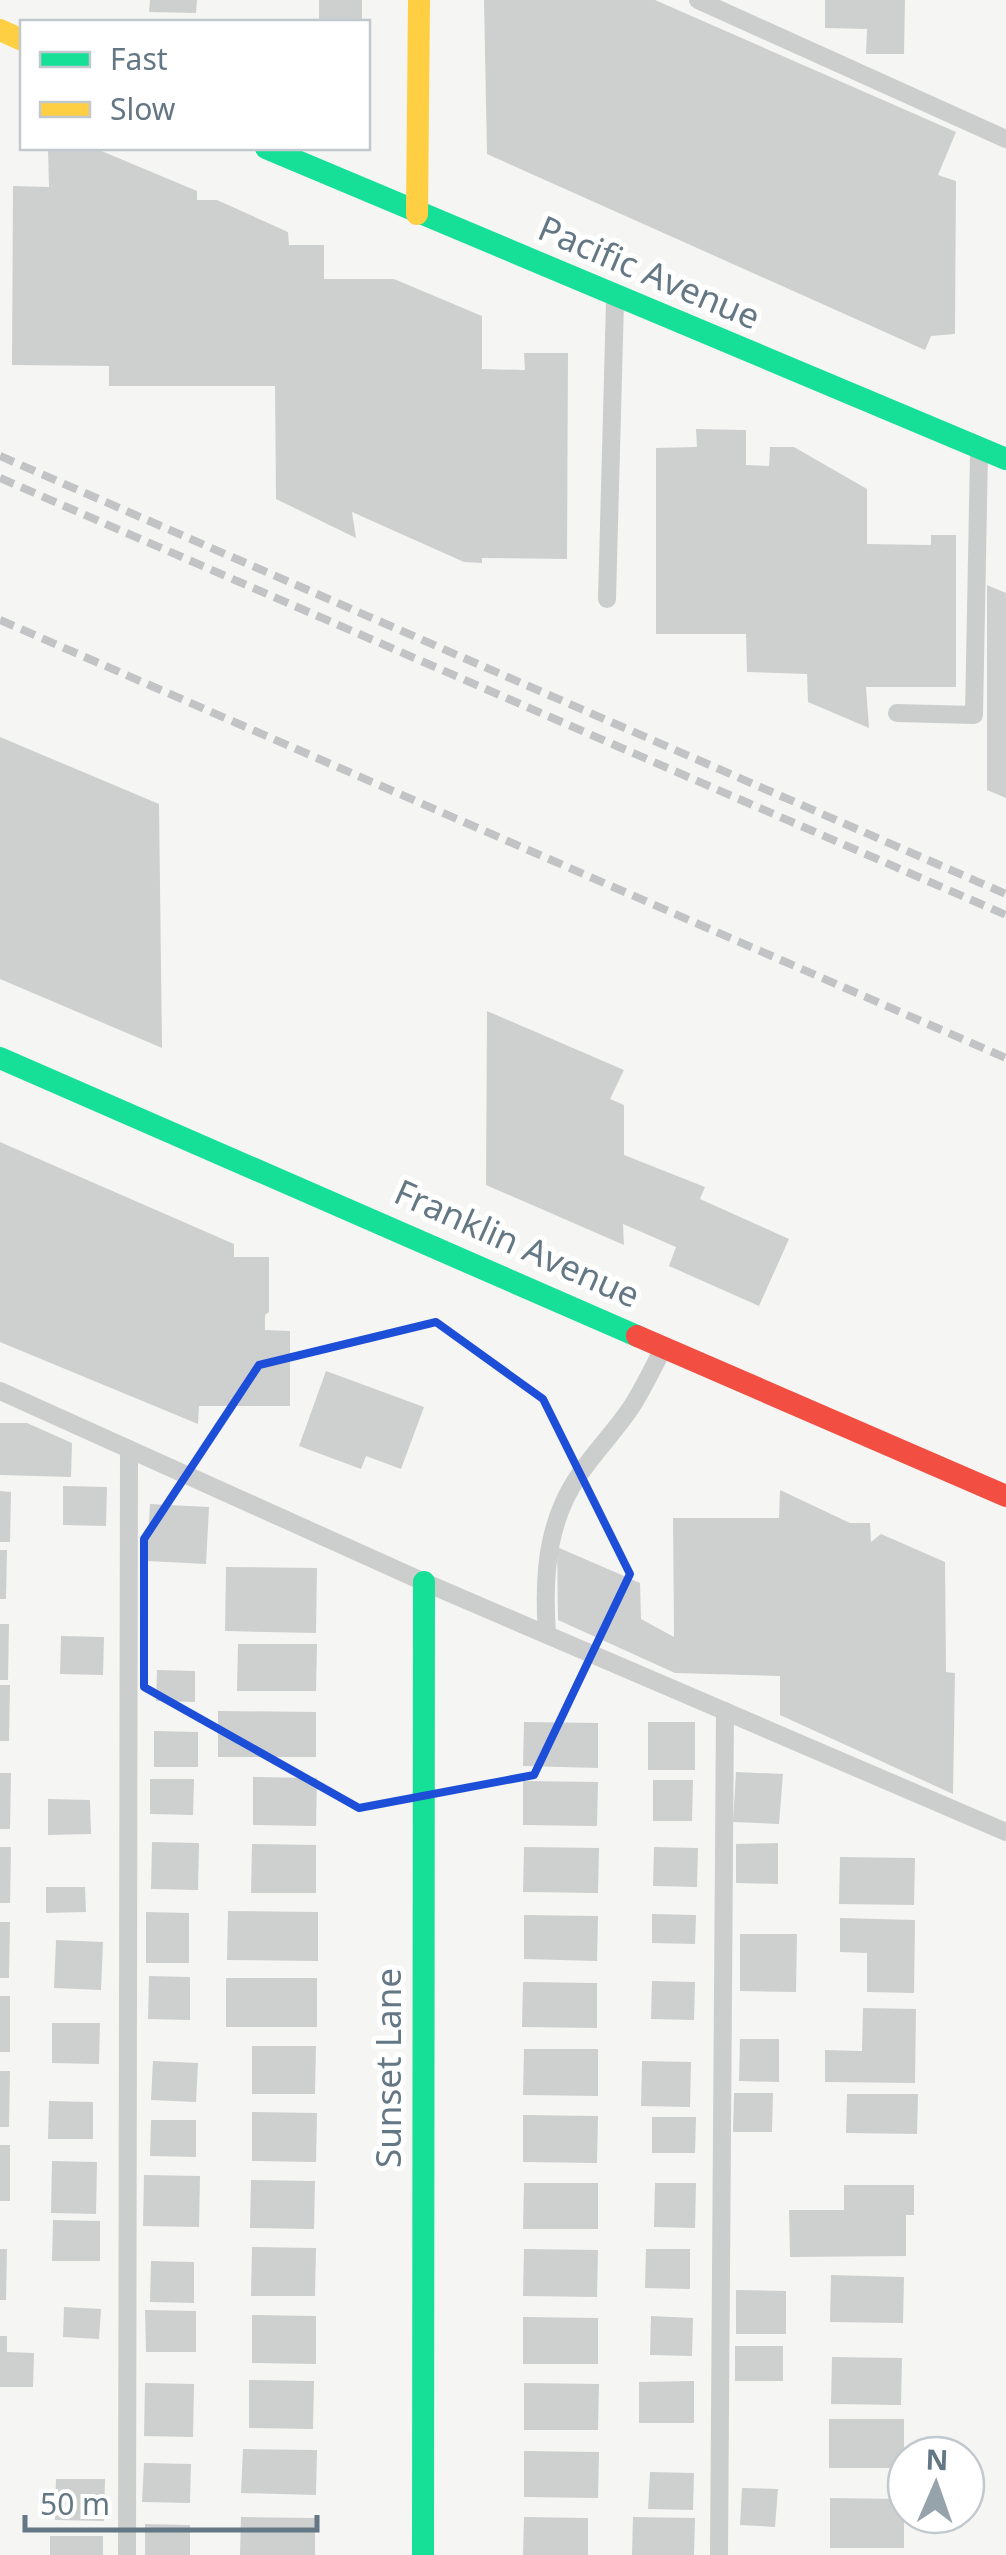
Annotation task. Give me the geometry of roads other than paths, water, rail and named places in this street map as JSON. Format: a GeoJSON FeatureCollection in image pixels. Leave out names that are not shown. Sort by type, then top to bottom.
{"type":"FeatureCollection","features":[{"type":"Feature","properties":{"kind":"street"},"geometry":{"type":"LineString","coordinates":[[416,214],[419,0]]}},
{"type":"Feature","properties":{"kind":"street","name":"Pacific Avenue"},"geometry":{"type":"LineString","coordinates":[[271,150],[1006,459]]}},
{"type":"Feature","properties":{"kind":"street","name":"Franklin Avenue"},"geometry":{"type":"LineString","coordinates":[[0,1058],[1006,1496]]}},
{"type":"Feature","properties":{"kind":"street","name":"Sunset Lane"},"geometry":{"type":"LineString","coordinates":[[423,2555],[424,1582]]}},
{"type":"Feature","properties":{"kind":"lane"},"geometry":{"type":"LineString","coordinates":[[698,0],[716,4],[1006,138]]}},
{"type":"Feature","properties":{"kind":"lane"},"geometry":{"type":"LineString","coordinates":[[606,600],[615,296]]}},
{"type":"Feature","properties":{"kind":"lane"},"geometry":{"type":"LineString","coordinates":[[897,713],[974,715],[979,448]]}},
{"type":"Feature","properties":{"kind":"lane"},"geometry":{"type":"LineString","coordinates":[[546,1634],[544,1594],[550,1548],[562,1506],[576,1479],[631,1408],[665,1347]]}},
{"type":"Feature","properties":{"kind":"lane"},"geometry":{"type":"LineString","coordinates":[[0,1390],[424,1582],[1006,1832]]}},
{"type":"Feature","properties":{"kind":"lane"},"geometry":{"type":"LineString","coordinates":[[127,2555],[130,1449]]}},
{"type":"Feature","properties":{"kind":"lane"},"geometry":{"type":"LineString","coordinates":[[720,2555],[724,1711]]}},
{"type":"Feature","properties":{"kind":"railway"},"geometry":{"type":"LineString","coordinates":[[0,456],[1006,894]]}},
{"type":"Feature","properties":{"kind":"railway"},"geometry":{"type":"LineString","coordinates":[[0,478],[1006,915]]}},
{"type":"Feature","properties":{"kind":"railway"},"geometry":{"type":"LineString","coordinates":[[0,620],[1006,1058]]}}]}
